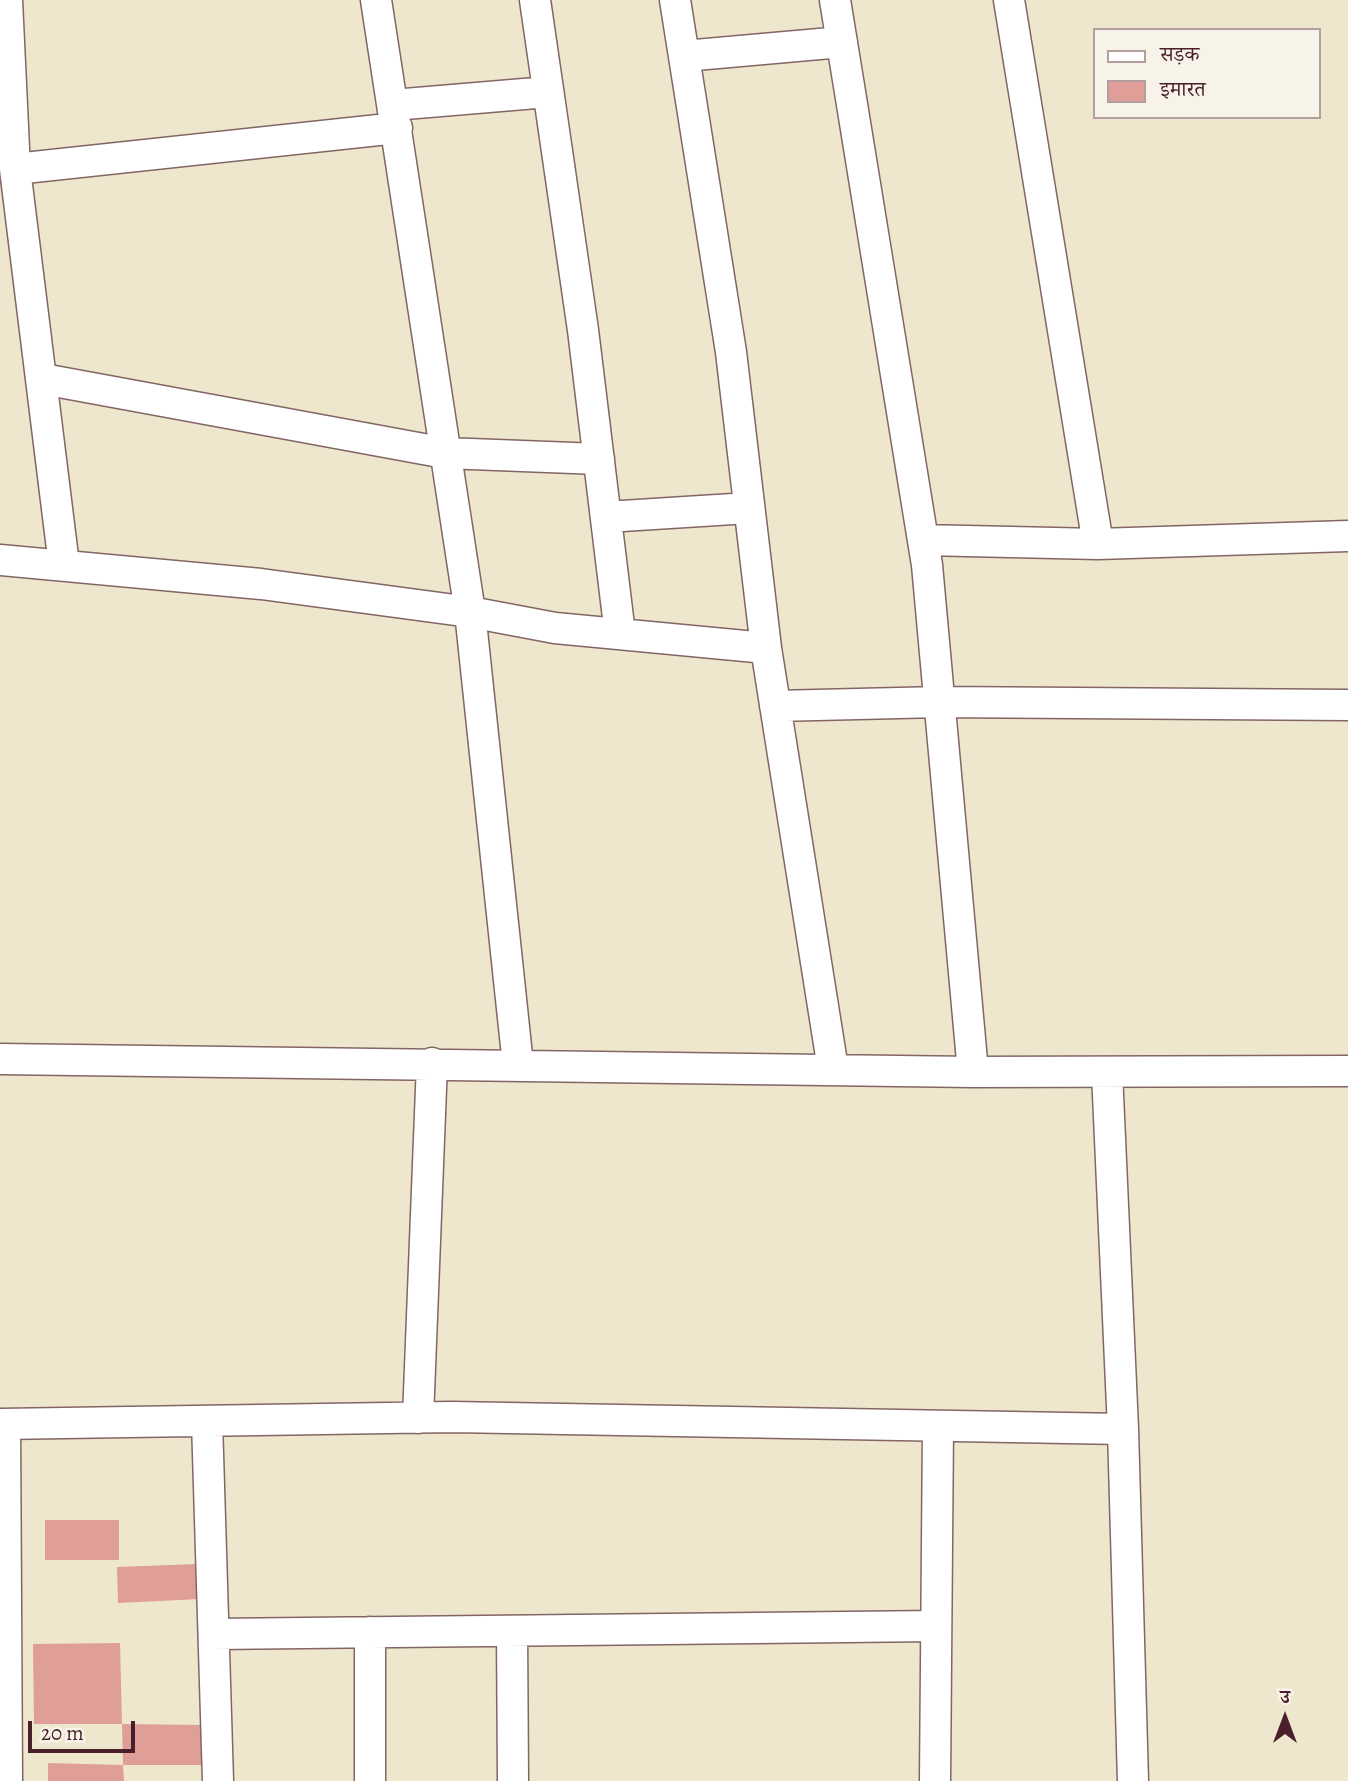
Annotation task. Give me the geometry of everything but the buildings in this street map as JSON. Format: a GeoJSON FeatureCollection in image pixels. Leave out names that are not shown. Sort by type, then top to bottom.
{"type":"FeatureCollection","features":[{"type":"Feature","properties":{"kind":"street"},"geometry":{"type":"LineString","coordinates":[[7,0],[15,169],[64,565]]}},
{"type":"Feature","properties":{"kind":"street"},"geometry":{"type":"LineString","coordinates":[[376,0],[470,612],[518,1065]]}},
{"type":"Feature","properties":{"kind":"street"},"geometry":{"type":"LineString","coordinates":[[535,0],[599,459],[620,634]]}},
{"type":"Feature","properties":{"kind":"street"},"geometry":{"type":"LineString","coordinates":[[675,0],[731,352],[765,648],[833,1069]]}},
{"type":"Feature","properties":{"kind":"street"},"geometry":{"type":"LineString","coordinates":[[835,0],[923,540],[973,1072]]}},
{"type":"Feature","properties":{"kind":"street"},"geometry":{"type":"LineString","coordinates":[[1009,0],[1098,544]]}},
{"type":"Feature","properties":{"kind":"street"},"geometry":{"type":"LineString","coordinates":[[684,56],[842,42]]}},
{"type":"Feature","properties":{"kind":"street"},"geometry":{"type":"LineString","coordinates":[[15,169],[395,117],[548,92]]}},
{"type":"Feature","properties":{"kind":"street"},"geometry":{"type":"LineString","coordinates":[[43,379],[445,453],[599,459]]}},
{"type":"Feature","properties":{"kind":"street"},"geometry":{"type":"LineString","coordinates":[[606,517],[749,508]]}},
{"type":"Feature","properties":{"kind":"street"},"geometry":{"type":"LineString","coordinates":[[923,540],[1098,544],[1348,536]]}},
{"type":"Feature","properties":{"kind":"street"},"geometry":{"type":"LineString","coordinates":[[0,560],[261,584],[470,612],[555,628],[765,648]]}},
{"type":"Feature","properties":{"kind":"street"},"geometry":{"type":"LineString","coordinates":[[775,706],[940,702],[1348,705]]}},
{"type":"Feature","properties":{"kind":"street"},"geometry":{"type":"LineString","coordinates":[[0,1059],[973,1072],[1348,1071]]}},
{"type":"Feature","properties":{"kind":"street"},"geometry":{"type":"LineString","coordinates":[[418,1418],[432,1063]]}},
{"type":"Feature","properties":{"kind":"street"},"geometry":{"type":"LineString","coordinates":[[1107,1072],[1123,1429],[1133,1781]]}},
{"type":"Feature","properties":{"kind":"street"},"geometry":{"type":"LineString","coordinates":[[7,1781],[3,1424],[418,1418],[1123,1429]]}},
{"type":"Feature","properties":{"kind":"street"},"geometry":{"type":"LineString","coordinates":[[207,1421],[219,1781]]}},
{"type":"Feature","properties":{"kind":"street"},"geometry":{"type":"LineString","coordinates":[[935,1781],[938,1426]]}},
{"type":"Feature","properties":{"kind":"street"},"geometry":{"type":"LineString","coordinates":[[214,1634],[936,1626]]}},
{"type":"Feature","properties":{"kind":"street"},"geometry":{"type":"LineString","coordinates":[[512,1631],[513,1781]]}},
{"type":"Feature","properties":{"kind":"street"},"geometry":{"type":"LineString","coordinates":[[370,1632],[370,1781]]}}]}
